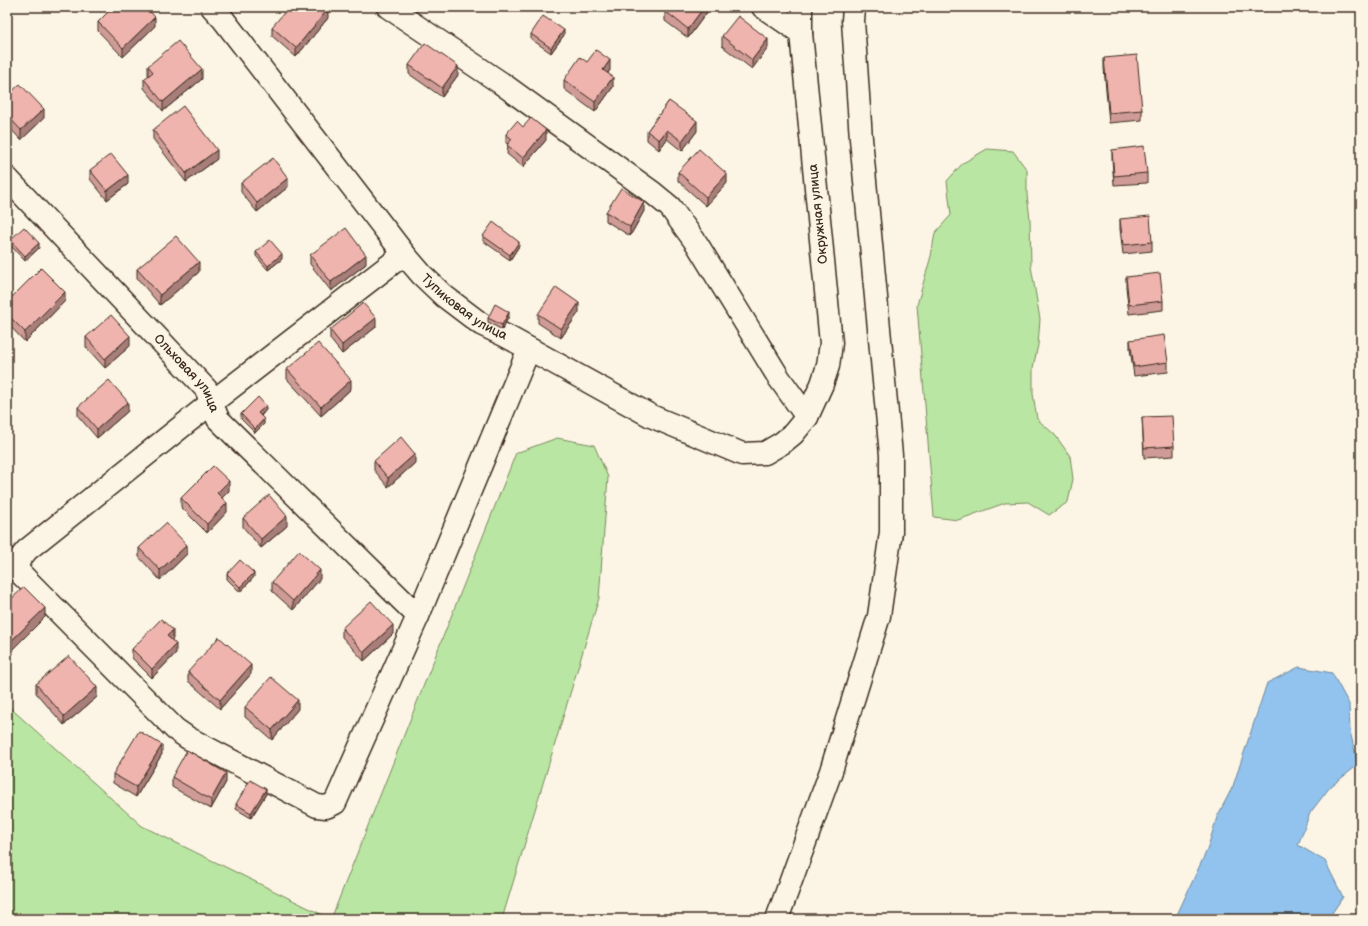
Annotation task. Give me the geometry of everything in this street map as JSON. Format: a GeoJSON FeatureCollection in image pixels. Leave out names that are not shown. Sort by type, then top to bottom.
{"type":"FeatureCollection","features":[{"type":"Feature","properties":{"kind":"street"},"geometry":{"type":"LineString","coordinates":[[388,7],[501,83],[653,193],[670,207],[697,244],[779,378],[807,417]]}},
{"type":"Feature","properties":{"kind":"street"},"geometry":{"type":"LineString","coordinates":[[763,7],[801,33]]}},
{"type":"Feature","properties":{"kind":"street","name":"Окружная улица"},"geometry":{"type":"LineString","coordinates":[[801,7],[801,33],[831,343],[828,366],[822,384],[807,417]]}},
{"type":"Feature","properties":{"kind":"street"},"geometry":{"type":"LineString","coordinates":[[777,919],[831,771],[879,616],[891,532],[892,455],[861,139],[853,21],[854,7]]}},
{"type":"Feature","properties":{"kind":"street","name":"Тупиковая улица"},"geometry":{"type":"LineString","coordinates":[[222,11],[404,254],[422,275],[465,313],[481,324],[651,416],[742,454],[765,453],[782,443],[793,434],[807,417]]}},
{"type":"Feature","properties":{"kind":"street","name":"Ольховая улица"},"geometry":{"type":"LineString","coordinates":[[7,178],[206,388],[218,419],[418,616]]}},
{"type":"Feature","properties":{"kind":"street"},"geometry":{"type":"LineString","coordinates":[[404,254],[211,403],[27,550],[18,561],[18,571],[176,728],[188,738],[317,806],[326,807],[335,803],[418,616],[529,349]]}},
{"type":"Feature","properties":{"kind":"green space"},"geometry":{"type":"Polygon","coordinates":[[[987,149],[1013,151],[1027,170],[1031,266],[1040,319],[1038,345],[1033,368],[1033,394],[1037,419],[1055,435],[1070,456],[1073,479],[1068,502],[1049,515],[1028,502],[1005,503],[958,520],[934,517],[917,305],[931,256],[935,233],[951,215],[947,181],[963,163],[987,149]]]}},
{"type":"Feature","properties":{"kind":"green space"},"geometry":{"type":"Polygon","coordinates":[[[557,438],[594,445],[608,477],[599,598],[502,919],[331,919],[516,453],[557,438]]]}},
{"type":"Feature","properties":{"kind":"green space"},"geometry":{"type":"Polygon","coordinates":[[[7,705],[142,826],[331,919],[7,919],[7,705]]]}},
{"type":"Feature","properties":{"kind":"water"},"geometry":{"type":"Polygon","coordinates":[[[1299,667],[1332,673],[1349,704],[1350,731],[1358,765],[1330,787],[1310,813],[1298,845],[1325,861],[1343,897],[1328,919],[1175,919],[1207,850],[1217,817],[1233,786],[1267,683],[1299,667]]]}},
{"type":"Feature","properties":{"kind":"building"},"geometry":{"type":"Polygon","coordinates":[[[113,7],[146,7],[155,17],[123,48],[98,22],[113,7]]]}},
{"type":"Feature","properties":{"kind":"building"},"geometry":{"type":"Polygon","coordinates":[[[289,7],[326,7],[328,9],[296,48],[272,27],[289,7]]]}},
{"type":"Feature","properties":{"kind":"building"},"geometry":{"type":"Polygon","coordinates":[[[668,7],[704,7],[688,29],[665,11],[668,7]]]}},
{"type":"Feature","properties":{"kind":"building"},"geometry":{"type":"Polygon","coordinates":[[[543,16],[564,30],[551,48],[531,34],[543,16]]]}},
{"type":"Feature","properties":{"kind":"building"},"geometry":{"type":"Polygon","coordinates":[[[738,16],[768,39],[752,60],[722,36],[738,16]]]}},
{"type":"Feature","properties":{"kind":"building"},"geometry":{"type":"Polygon","coordinates":[[[178,41],[202,69],[163,102],[144,79],[153,72],[148,66],[178,41]]]}},
{"type":"Feature","properties":{"kind":"building"},"geometry":{"type":"Polygon","coordinates":[[[425,43],[458,66],[442,88],[409,65],[425,43]]]}},
{"type":"Feature","properties":{"kind":"building"},"geometry":{"type":"Polygon","coordinates":[[[596,50],[610,60],[603,70],[613,77],[595,102],[564,80],[580,57],[587,62],[596,50]]]}},
{"type":"Feature","properties":{"kind":"building"},"geometry":{"type":"Polygon","coordinates":[[[1137,55],[1142,110],[1109,113],[1104,58],[1137,55]]]}},
{"type":"Feature","properties":{"kind":"building"},"geometry":{"type":"Polygon","coordinates":[[[20,84],[44,109],[21,130],[7,115],[7,96],[20,84]]]}},
{"type":"Feature","properties":{"kind":"building"},"geometry":{"type":"Polygon","coordinates":[[[669,101],[697,121],[682,141],[667,130],[659,140],[647,131],[669,101]]]}},
{"type":"Feature","properties":{"kind":"building"},"geometry":{"type":"Polygon","coordinates":[[[183,106],[217,150],[186,173],[153,130],[183,106]]]}},
{"type":"Feature","properties":{"kind":"building"},"geometry":{"type":"Polygon","coordinates":[[[531,118],[546,130],[523,158],[507,145],[512,139],[506,134],[517,121],[523,127],[531,118]]]}},
{"type":"Feature","properties":{"kind":"building"},"geometry":{"type":"Polygon","coordinates":[[[1144,146],[1147,173],[1114,176],[1112,150],[1144,146]]]}},
{"type":"Feature","properties":{"kind":"building"},"geometry":{"type":"Polygon","coordinates":[[[699,149],[727,174],[706,197],[678,172],[699,149]]]}},
{"type":"Feature","properties":{"kind":"building"},"geometry":{"type":"Polygon","coordinates":[[[111,154],[128,175],[107,191],[90,170],[111,154]]]}},
{"type":"Feature","properties":{"kind":"building"},"geometry":{"type":"Polygon","coordinates":[[[273,158],[288,178],[257,203],[241,183],[273,158]]]}},
{"type":"Feature","properties":{"kind":"building"},"geometry":{"type":"Polygon","coordinates":[[[621,188],[644,202],[630,227],[606,212],[621,188]]]}},
{"type":"Feature","properties":{"kind":"building"},"geometry":{"type":"Polygon","coordinates":[[[1150,216],[1152,242],[1123,245],[1120,219],[1150,216]]]}},
{"type":"Feature","properties":{"kind":"building"},"geometry":{"type":"Polygon","coordinates":[[[493,222],[519,242],[510,255],[483,236],[493,222]]]}},
{"type":"Feature","properties":{"kind":"building"},"geometry":{"type":"Polygon","coordinates":[[[24,227],[39,243],[25,256],[10,240],[24,227]]]}},
{"type":"Feature","properties":{"kind":"building"},"geometry":{"type":"Polygon","coordinates":[[[346,228],[366,255],[331,282],[310,255],[346,228]]]}},
{"type":"Feature","properties":{"kind":"building"},"geometry":{"type":"Polygon","coordinates":[[[176,236],[199,262],[160,295],[137,269],[176,236]]]}},
{"type":"Feature","properties":{"kind":"building"},"geometry":{"type":"Polygon","coordinates":[[[270,240],[282,254],[268,266],[256,252],[270,240]]]}},
{"type":"Feature","properties":{"kind":"building"},"geometry":{"type":"Polygon","coordinates":[[[41,268],[65,292],[25,332],[7,314],[7,302],[41,268]]]}},
{"type":"Feature","properties":{"kind":"building"},"geometry":{"type":"Polygon","coordinates":[[[1160,273],[1163,301],[1129,305],[1126,277],[1160,273]]]}},
{"type":"Feature","properties":{"kind":"building"},"geometry":{"type":"Polygon","coordinates":[[[556,287],[579,303],[561,329],[538,314],[556,287]]]}},
{"type":"Feature","properties":{"kind":"building"},"geometry":{"type":"Polygon","coordinates":[[[363,303],[376,318],[342,345],[330,330],[363,303]]]}},
{"type":"Feature","properties":{"kind":"building"},"geometry":{"type":"Polygon","coordinates":[[[495,304],[509,312],[502,325],[488,318],[495,304]]]}},
{"type":"Feature","properties":{"kind":"building"},"geometry":{"type":"Polygon","coordinates":[[[111,315],[130,336],[105,359],[86,337],[111,315]]]}},
{"type":"Feature","properties":{"kind":"building"},"geometry":{"type":"Polygon","coordinates":[[[1164,335],[1168,362],[1134,367],[1130,340],[1164,335]]]}},
{"type":"Feature","properties":{"kind":"building"},"geometry":{"type":"Polygon","coordinates":[[[318,343],[351,380],[321,407],[287,369],[318,343]]]}},
{"type":"Feature","properties":{"kind":"building"},"geometry":{"type":"Polygon","coordinates":[[[109,380],[128,402],[97,429],[78,407],[109,380]]]}},
{"type":"Feature","properties":{"kind":"building"},"geometry":{"type":"Polygon","coordinates":[[[258,397],[266,406],[258,413],[264,419],[255,429],[241,414],[258,397]]]}},
{"type":"Feature","properties":{"kind":"building"},"geometry":{"type":"Polygon","coordinates":[[[1172,416],[1174,446],[1144,448],[1142,417],[1172,416]]]}},
{"type":"Feature","properties":{"kind":"building"},"geometry":{"type":"Polygon","coordinates":[[[401,437],[415,454],[388,478],[374,461],[401,437]]]}},
{"type":"Feature","properties":{"kind":"building"},"geometry":{"type":"Polygon","coordinates":[[[213,466],[229,481],[217,493],[227,503],[207,524],[181,498],[213,466]]]}},
{"type":"Feature","properties":{"kind":"building"},"geometry":{"type":"Polygon","coordinates":[[[269,495],[287,516],[261,539],[243,518],[269,495]]]}},
{"type":"Feature","properties":{"kind":"building"},"geometry":{"type":"Polygon","coordinates":[[[166,523],[187,545],[160,570],[139,548],[166,523]]]}},
{"type":"Feature","properties":{"kind":"building"},"geometry":{"type":"Polygon","coordinates":[[[299,551],[320,570],[293,601],[272,582],[299,551]]]}},
{"type":"Feature","properties":{"kind":"building"},"geometry":{"type":"Polygon","coordinates":[[[240,560],[254,573],[240,587],[227,574],[240,560]]]}},
{"type":"Feature","properties":{"kind":"building"},"geometry":{"type":"Polygon","coordinates":[[[24,587],[45,608],[7,645],[7,603],[24,587]]]}},
{"type":"Feature","properties":{"kind":"building"},"geometry":{"type":"Polygon","coordinates":[[[371,601],[393,625],[364,652],[342,628],[371,601]]]}},
{"type":"Feature","properties":{"kind":"building"},"geometry":{"type":"Polygon","coordinates":[[[161,619],[173,630],[167,636],[176,644],[152,669],[132,649],[161,619]]]}},
{"type":"Feature","properties":{"kind":"building"},"geometry":{"type":"Polygon","coordinates":[[[219,637],[251,665],[220,700],[188,672],[219,637]]]}},
{"type":"Feature","properties":{"kind":"building"},"geometry":{"type":"Polygon","coordinates":[[[69,656],[97,687],[64,716],[36,684],[69,656]]]}},
{"type":"Feature","properties":{"kind":"building"},"geometry":{"type":"Polygon","coordinates":[[[271,677],[298,700],[272,730],[245,707],[271,677]]]}},
{"type":"Feature","properties":{"kind":"building"},"geometry":{"type":"Polygon","coordinates":[[[139,731],[162,745],[136,787],[113,774],[139,731]]]}},
{"type":"Feature","properties":{"kind":"building"},"geometry":{"type":"Polygon","coordinates":[[[187,750],[226,773],[211,800],[172,777],[187,750]]]}},
{"type":"Feature","properties":{"kind":"building"},"geometry":{"type":"Polygon","coordinates":[[[250,780],[266,789],[251,813],[236,804],[250,780]]]}}]}
